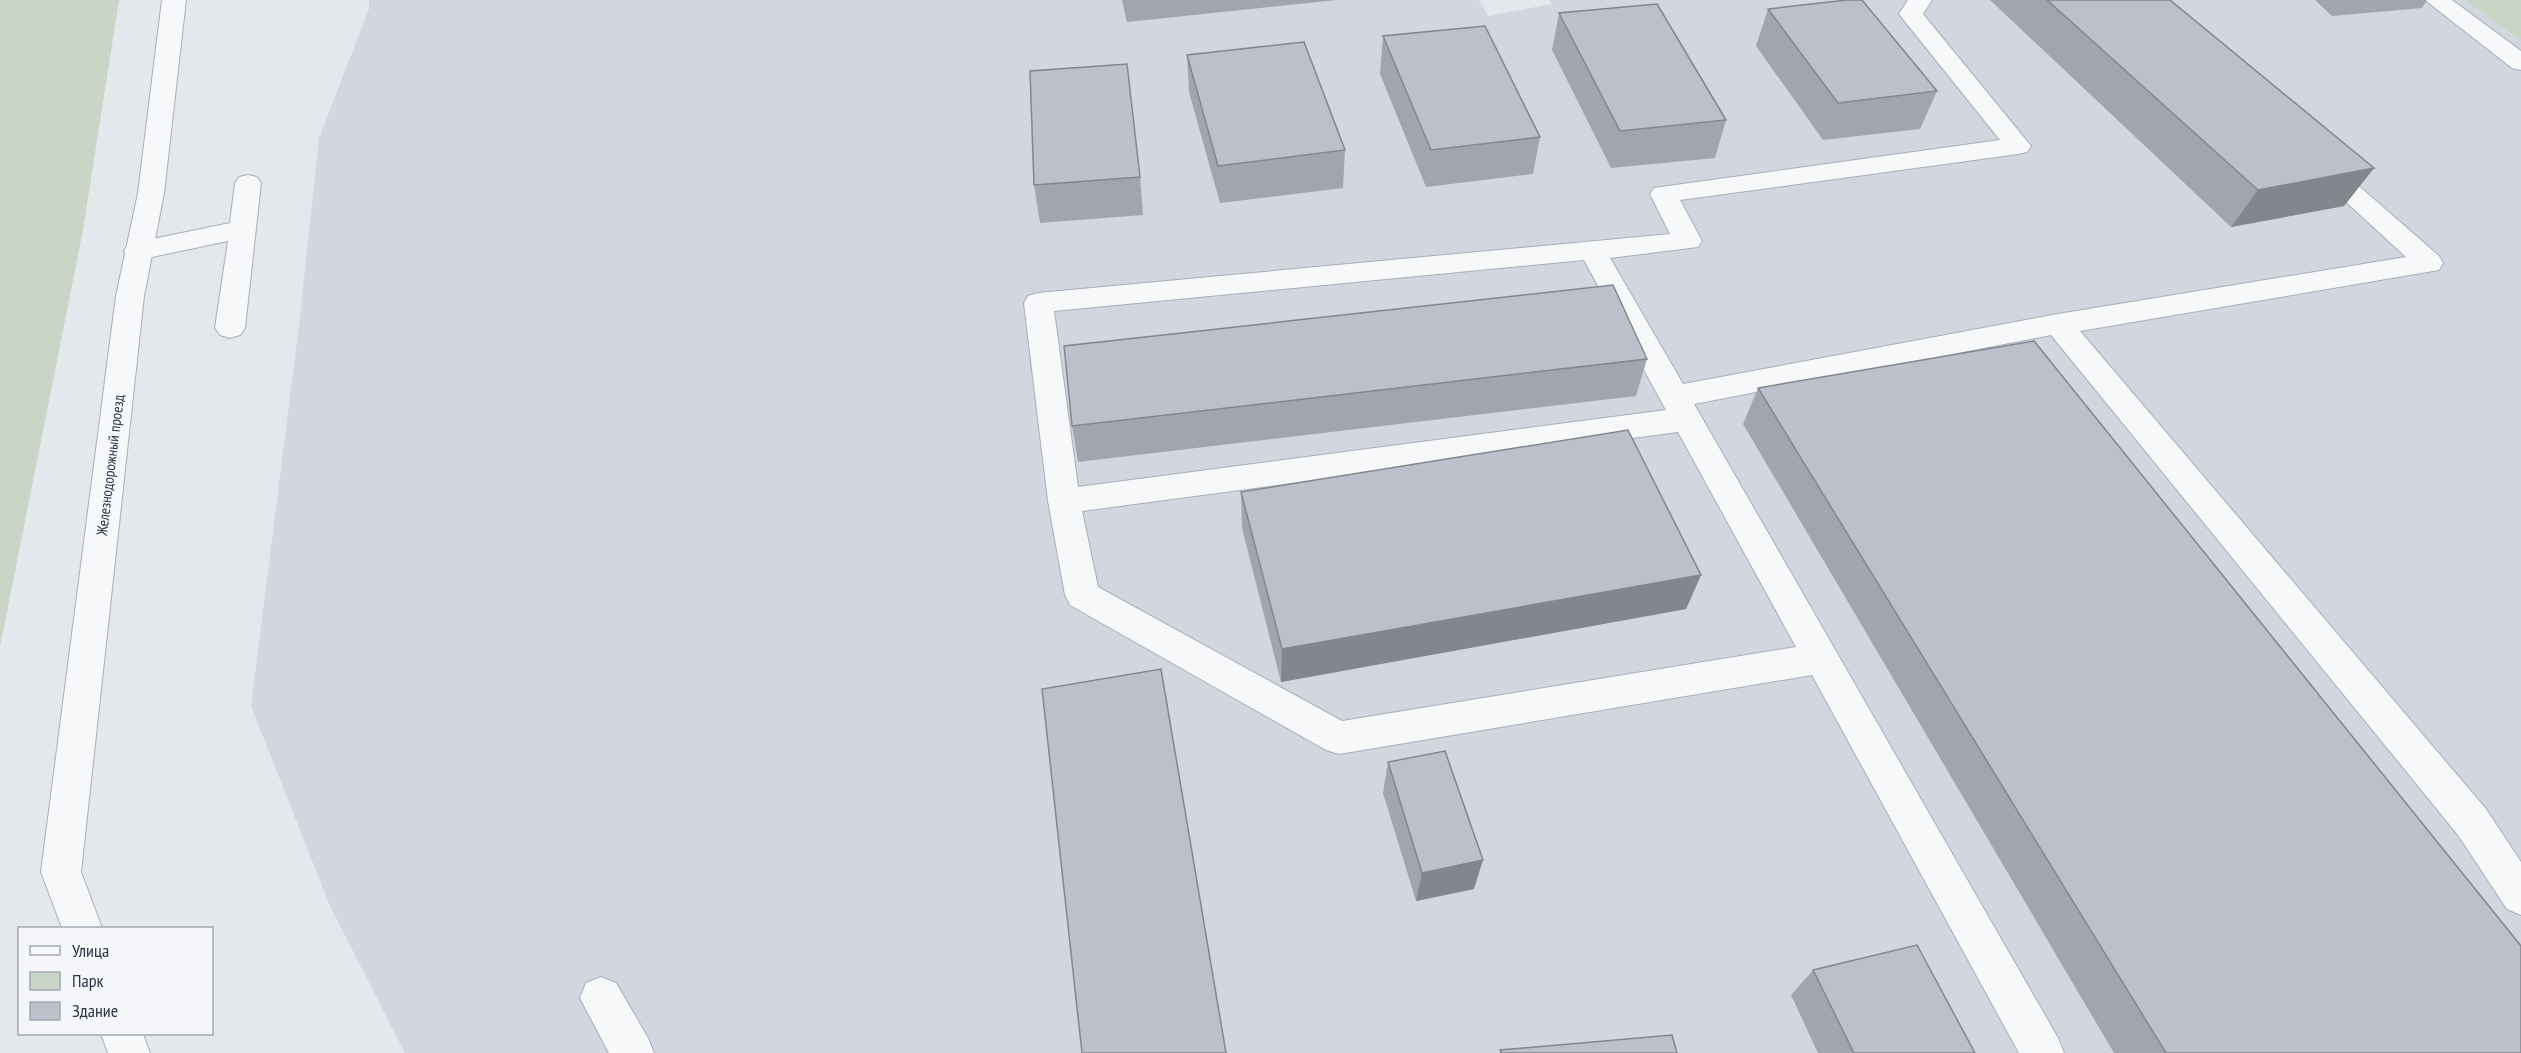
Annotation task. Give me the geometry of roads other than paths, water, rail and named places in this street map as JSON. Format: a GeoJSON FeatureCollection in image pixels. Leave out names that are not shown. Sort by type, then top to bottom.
{"type":"FeatureCollection","features":[{"type":"Feature","properties":{"kind":"street","name":"Железнодорожный проезд"},"geometry":{"type":"LineString","coordinates":[[82,927],[61,872],[130,296],[151,193],[174,0]]}},
{"type":"Feature","properties":{"kind":"street"},"geometry":{"type":"LineString","coordinates":[[1821,658],[1339,738],[1083,595],[1064,501],[1038,303],[1688,241],[1663,194],[2018,146],[1911,14],[1920,0]]}},
{"type":"Feature","properties":{"kind":"street"},"geometry":{"type":"LineString","coordinates":[[2437,0],[2521,63]]}},
{"type":"Feature","properties":{"kind":"street"},"geometry":{"type":"LineString","coordinates":[[1064,501],[1680,408],[2058,324],[2429,263],[2298,147]]}},
{"type":"Feature","properties":{"kind":"street"},"geometry":{"type":"LineString","coordinates":[[230,328],[248,183]]}},
{"type":"Feature","properties":{"kind":"street"},"geometry":{"type":"LineString","coordinates":[[138,251],[243,229]]}},
{"type":"Feature","properties":{"kind":"street"},"geometry":{"type":"LineString","coordinates":[[1592,250],[2043,1053]]}},
{"type":"Feature","properties":{"kind":"street"},"geometry":{"type":"LineString","coordinates":[[2058,324],[2472,822],[2521,896]]}},
{"type":"Feature","properties":{"kind":"street"},"geometry":{"type":"LineString","coordinates":[[601,998],[633,1053]]}},
{"type":"Feature","properties":{"kind":"street"},"geometry":{"type":"LineString","coordinates":[[122,1035],[129,1053]]}}]}
